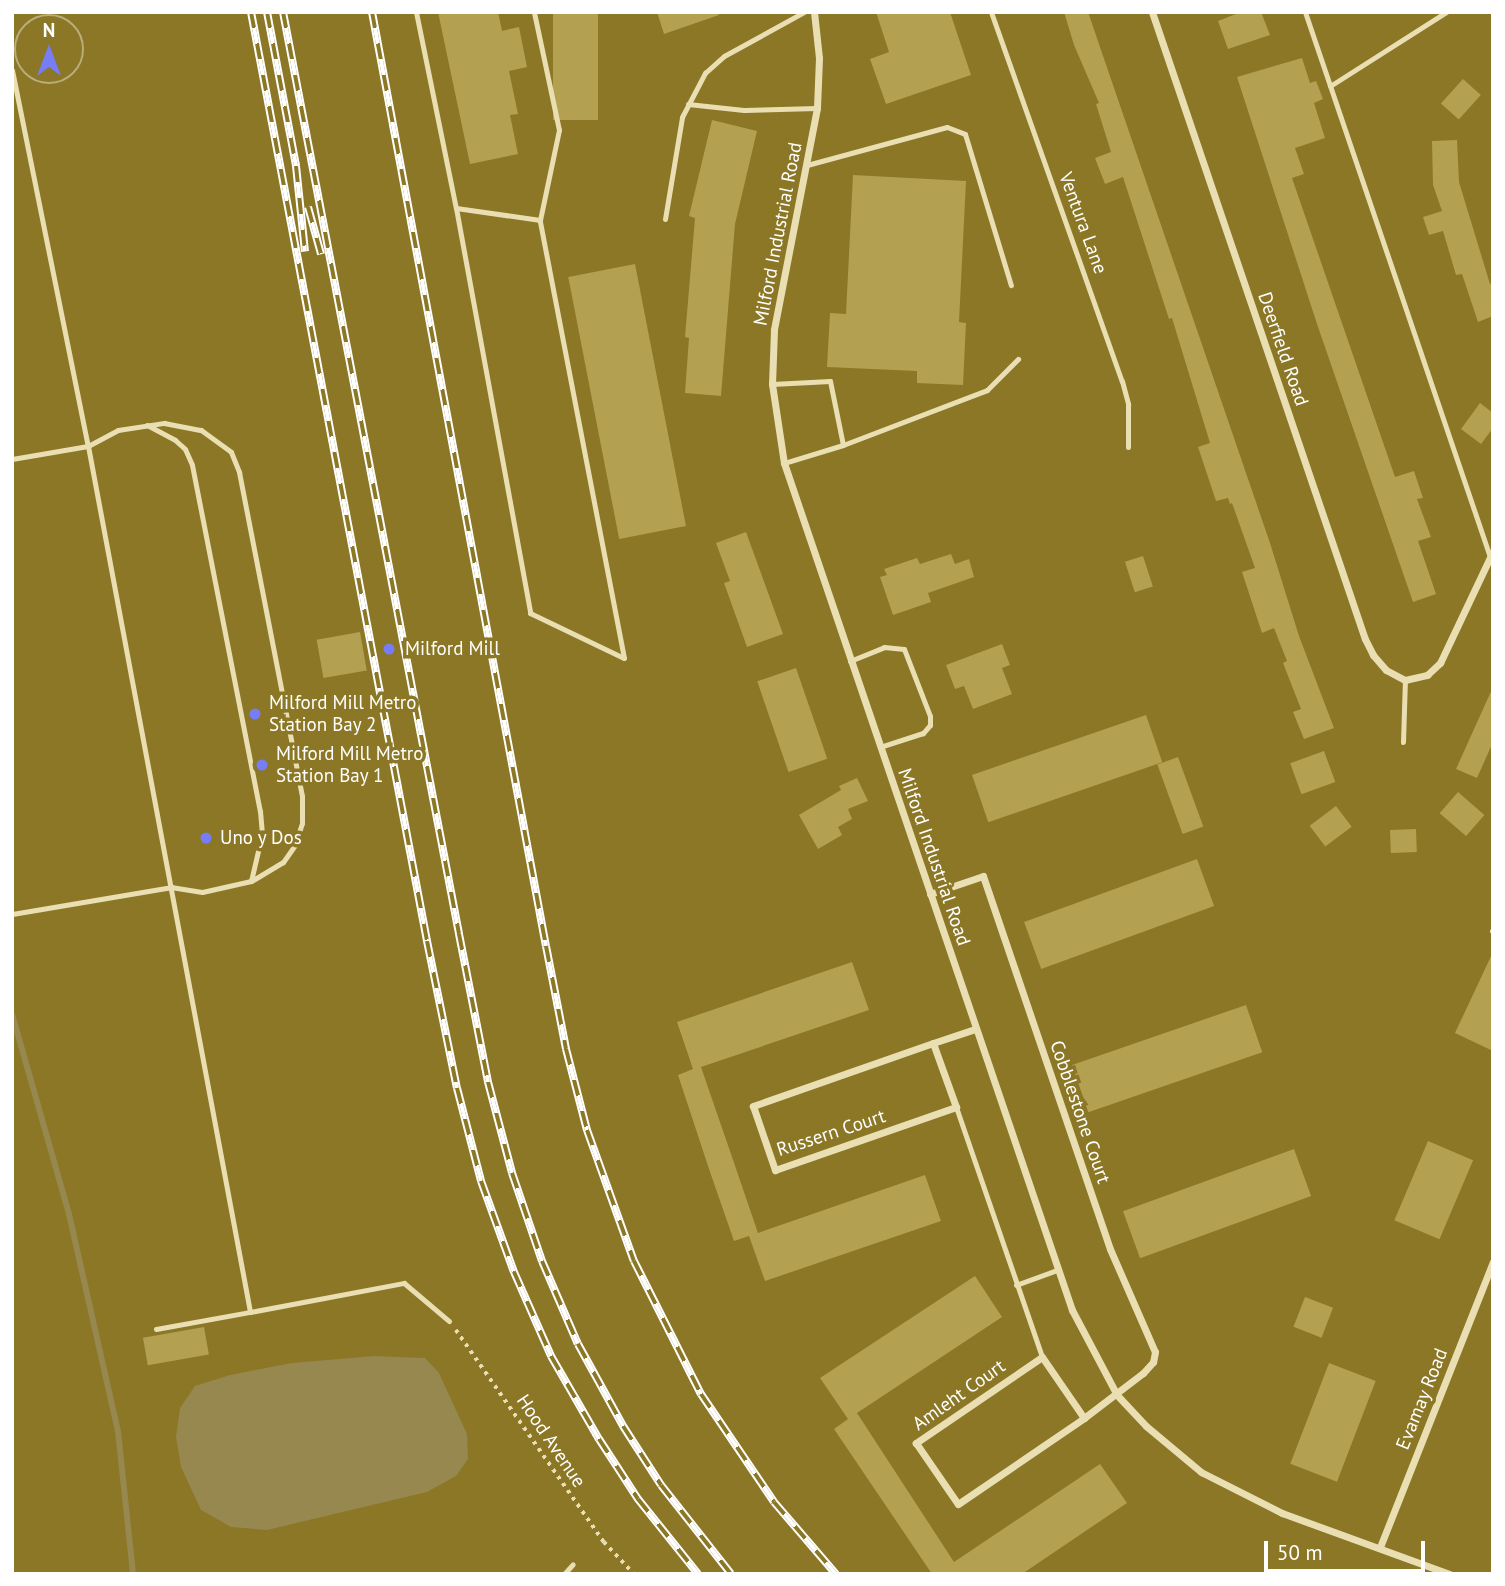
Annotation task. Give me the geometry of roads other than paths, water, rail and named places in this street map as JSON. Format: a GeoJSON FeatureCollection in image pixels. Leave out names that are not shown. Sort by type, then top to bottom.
{"type":"FeatureCollection","features":[{"type":"Feature","properties":{"kind":"street","name":"Milford Industrial Road"},"geometry":{"type":"LineString","coordinates":[[814,12],[819,58],[817,108],[774,330],[772,384],[784,463],[1072,1310],[1117,1395],[1146,1426],[1201,1472],[1282,1513],[1450,1574]]}},
{"type":"Feature","properties":{"kind":"street","name":"Deerfield Road"},"geometry":{"type":"LineString","coordinates":[[1155,14],[1365,639],[1373,655],[1386,670],[1405,680]]}},
{"type":"Feature","properties":{"kind":"street"},"geometry":{"type":"LineString","coordinates":[[1405,680],[1427,675],[1440,663],[1491,554]]}},
{"type":"Feature","properties":{"kind":"street","name":"Cobblestone Court"},"geometry":{"type":"LineString","coordinates":[[930,894],[984,876],[1111,1249],[1153,1343],[1153,1362],[1117,1395]]}},
{"type":"Feature","properties":{"kind":"street","name":"Russern Court"},"geometry":{"type":"LineString","coordinates":[[956,1107],[775,1170],[753,1106],[975,1029]]}},
{"type":"Feature","properties":{"kind":"street"},"geometry":{"type":"LineString","coordinates":[[933,1043],[956,1107]]}},
{"type":"Feature","properties":{"kind":"street","name":"Evamay Road"},"geometry":{"type":"LineString","coordinates":[[1380,1547],[1493,1262]]}},
{"type":"Feature","properties":{"kind":"street"},"geometry":{"type":"LineString","coordinates":[[1042,1357],[1084,1418]]}},
{"type":"Feature","properties":{"kind":"street","name":"Amleht Court"},"geometry":{"type":"LineString","coordinates":[[1042,1357],[916,1443],[958,1504],[1117,1395]]}},
{"type":"Feature","properties":{"kind":"lane"},"geometry":{"type":"LineString","coordinates":[[416,12],[456,208],[530,613],[624,658],[540,220],[559,130],[534,12]]}},
{"type":"Feature","properties":{"kind":"lane"},"geometry":{"type":"LineString","coordinates":[[665,219],[682,117],[705,73],[724,56],[804,12]]}},
{"type":"Feature","properties":{"kind":"lane","name":"Ventura Lane"},"geometry":{"type":"LineString","coordinates":[[991,12],[1122,381],[1128,404],[1128,447]]}},
{"type":"Feature","properties":{"kind":"lane"},"geometry":{"type":"LineString","coordinates":[[1305,12],[1491,554]]}},
{"type":"Feature","properties":{"kind":"lane"},"geometry":{"type":"LineString","coordinates":[[1330,86],[1446,12]]}},
{"type":"Feature","properties":{"kind":"lane"},"geometry":{"type":"LineString","coordinates":[[12,71],[88,446],[250,1312]]}},
{"type":"Feature","properties":{"kind":"lane"},"geometry":{"type":"LineString","coordinates":[[688,104],[744,110],[817,108]]}},
{"type":"Feature","properties":{"kind":"lane"},"geometry":{"type":"LineString","coordinates":[[807,165],[947,127],[965,134],[1011,285]]}},
{"type":"Feature","properties":{"kind":"lane"},"geometry":{"type":"LineString","coordinates":[[456,208],[540,220]]}},
{"type":"Feature","properties":{"kind":"lane"},"geometry":{"type":"LineString","coordinates":[[784,463],[987,390],[1018,359]]}},
{"type":"Feature","properties":{"kind":"lane"},"geometry":{"type":"LineString","coordinates":[[772,384],[830,381],[842,444]]}},
{"type":"Feature","properties":{"kind":"lane"},"geometry":{"type":"LineString","coordinates":[[12,459],[88,446],[118,430],[163,423],[201,430],[231,452],[239,472],[302,796],[302,823],[295,845],[283,862],[251,881],[202,892],[172,887],[12,914]]}},
{"type":"Feature","properties":{"kind":"lane"},"geometry":{"type":"LineString","coordinates":[[148,425],[185,449],[192,465],[260,811],[262,834],[251,881]]}},
{"type":"Feature","properties":{"kind":"lane"},"geometry":{"type":"LineString","coordinates":[[850,660],[884,647],[904,649],[930,716],[930,725],[923,733],[880,747]]}},
{"type":"Feature","properties":{"kind":"lane"},"geometry":{"type":"LineString","coordinates":[[1403,742],[1405,680]]}},
{"type":"Feature","properties":{"kind":"lane"},"geometry":{"type":"LineString","coordinates":[[956,1107],[1042,1357]]}},
{"type":"Feature","properties":{"kind":"lane"},"geometry":{"type":"LineString","coordinates":[[1016,1285],[1058,1270]]}},
{"type":"Feature","properties":{"kind":"lane"},"geometry":{"type":"LineString","coordinates":[[156,1329],[404,1283],[449,1321]]}},
{"type":"Feature","properties":{"kind":"lane"},"geometry":{"type":"LineString","coordinates":[[564,1574],[573,1564]]}},
{"type":"Feature","properties":{"kind":"waterway"},"geometry":{"type":"LineString","coordinates":[[12,1014],[69,1214],[118,1431],[133,1574]]}},
{"type":"Feature","properties":{"kind":"railway"},"geometry":{"type":"LineString","coordinates":[[251,12],[427,941],[457,1088],[481,1181],[514,1272],[551,1356],[599,1439],[638,1499],[698,1574]]}},
{"type":"Feature","properties":{"kind":"railway"},"geometry":{"type":"LineString","coordinates":[[267,12],[296,166],[305,252]]}},
{"type":"Feature","properties":{"kind":"railway"},"geometry":{"type":"LineString","coordinates":[[283,12],[488,1082],[512,1173],[542,1261],[578,1344],[623,1426],[661,1485],[731,1574]]}},
{"type":"Feature","properties":{"kind":"railway"},"geometry":{"type":"LineString","coordinates":[[372,12],[546,946],[566,1049],[587,1130],[634,1261],[701,1394],[774,1502],[836,1574]]}},
{"type":"Feature","properties":{"kind":"railway"},"geometry":{"type":"LineString","coordinates":[[308,207],[321,254]]}},
{"type":"Feature","properties":{"kind":"place","name":"Milford Mill"},"geometry":{"type":"Point","coordinates":[389,649]}},
{"type":"Feature","properties":{"kind":"place","name":"Milford Mill Metro Station Bay 2"},"geometry":{"type":"Point","coordinates":[255,714]}},
{"type":"Feature","properties":{"kind":"place","name":"Milford Mill Metro Station Bay 1"},"geometry":{"type":"Point","coordinates":[262,765]}},
{"type":"Feature","properties":{"kind":"place","name":"Uno y Dos"},"geometry":{"type":"Point","coordinates":[206,838]}}]}
